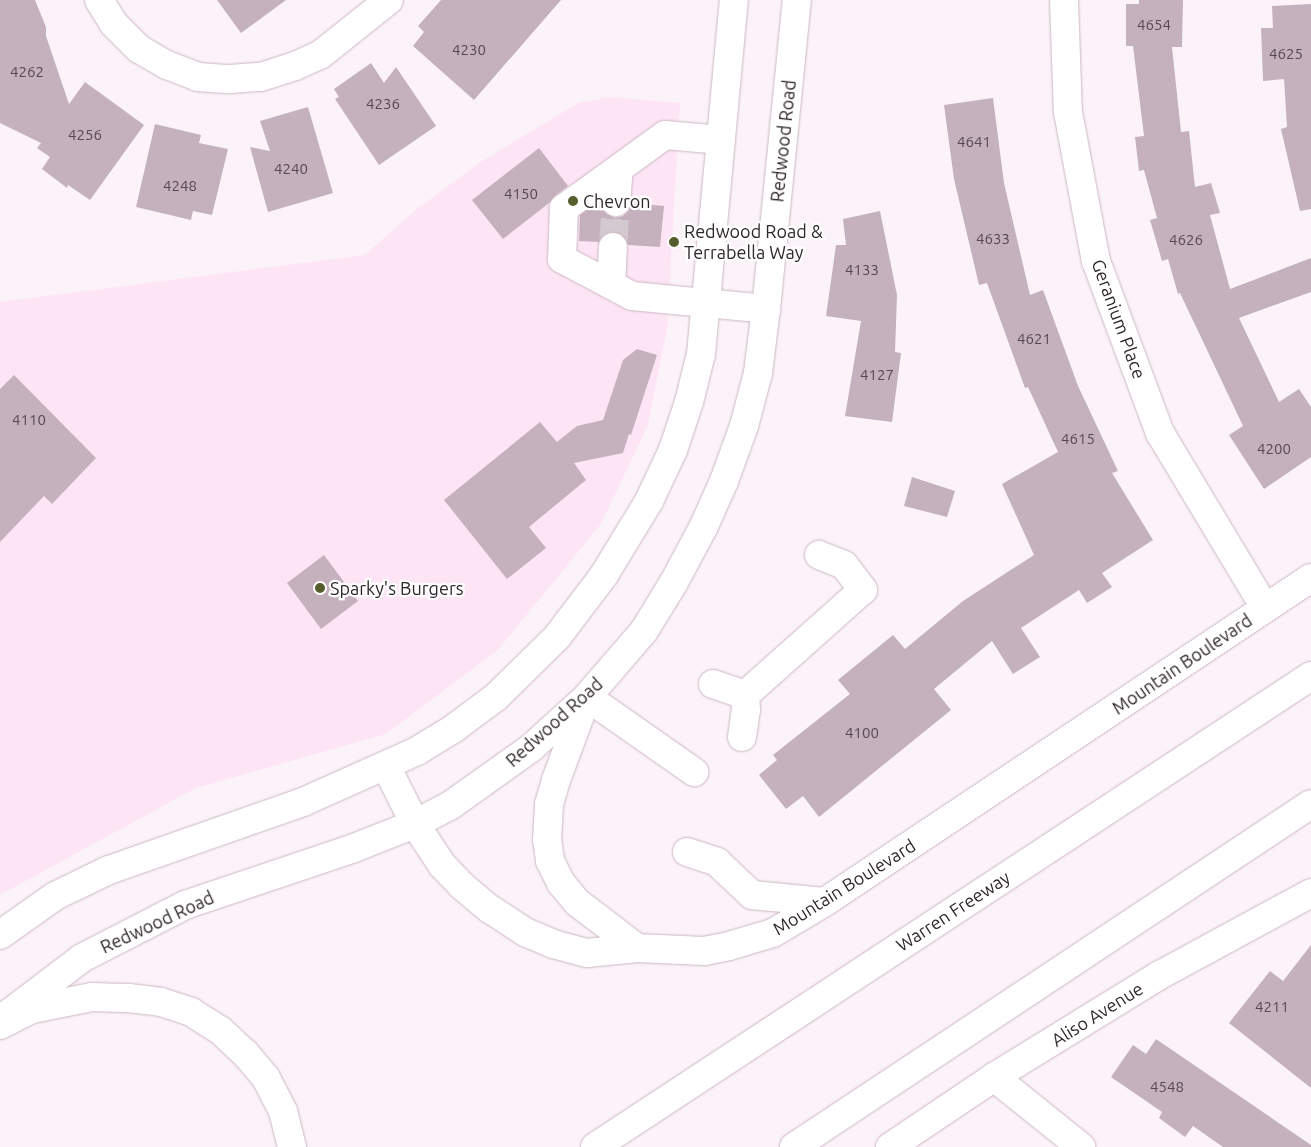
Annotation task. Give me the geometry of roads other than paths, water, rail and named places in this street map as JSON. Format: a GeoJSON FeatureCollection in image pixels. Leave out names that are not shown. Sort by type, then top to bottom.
{"type":"FeatureCollection","features":[{"type":"Feature","properties":{"kind":"main road"},"geometry":{"type":"LineString","coordinates":[[99,0],[114,24],[139,49],[167,65],[198,77],[229,79],[261,77],[295,66],[320,55],[389,0]]}},
{"type":"Feature","properties":{"kind":"main road"},"geometry":{"type":"LineString","coordinates":[[0,935],[55,896],[109,870],[304,802],[417,751],[447,733],[496,697],[557,636],[604,575],[650,501],[673,450],[701,354],[734,0]]}},
{"type":"Feature","properties":{"kind":"main road","name":"Redwood Road"},"geometry":{"type":"LineString","coordinates":[[0,1020],[82,958],[177,909],[354,848],[415,824],[451,805],[531,748],[587,697],[644,631],[674,582],[703,528],[724,481],[744,426],[758,373],[797,0]]}},
{"type":"Feature","properties":{"kind":"main road","name":"Geranium Place"},"geometry":{"type":"LineString","coordinates":[[1064,0],[1068,112],[1096,261],[1160,433],[1266,608]]}},
{"type":"Feature","properties":{"kind":"main road"},"geometry":{"type":"LineString","coordinates":[[721,140],[665,135],[564,208],[562,259],[632,296],[766,309]]}},
{"type":"Feature","properties":{"kind":"main road"},"geometry":{"type":"LineString","coordinates":[[616,202],[619,169]]}},
{"type":"Feature","properties":{"kind":"main road"},"geometry":{"type":"LineString","coordinates":[[611,285],[614,247]]}},
{"type":"Feature","properties":{"kind":"main road"},"geometry":{"type":"LineString","coordinates":[[745,695],[864,590],[844,565],[819,555]]}},
{"type":"Feature","properties":{"kind":"main road","name":"Mountain Boulevard"},"geometry":{"type":"LineString","coordinates":[[386,766],[415,824],[442,865],[460,885],[490,909],[525,932],[553,944],[587,953],[637,948],[704,951],[729,946],[773,933],[825,902],[1311,578]]}},
{"type":"Feature","properties":{"kind":"main road","name":"Warren Freeway"},"geometry":{"type":"LineString","coordinates":[[595,1147],[1311,676]]}},
{"type":"Feature","properties":{"kind":"main road"},"geometry":{"type":"LineString","coordinates":[[713,684],[745,695]]}},
{"type":"Feature","properties":{"kind":"main road"},"geometry":{"type":"LineString","coordinates":[[742,737],[746,710],[745,695]]}},
{"type":"Feature","properties":{"kind":"main road"},"geometry":{"type":"LineString","coordinates":[[637,948],[578,903],[561,883],[550,861],[547,839],[549,804],[587,697],[694,772]]}},
{"type":"Feature","properties":{"kind":"main road"},"geometry":{"type":"LineString","coordinates":[[794,1147],[1311,804]]}},
{"type":"Feature","properties":{"kind":"main road"},"geometry":{"type":"LineString","coordinates":[[687,852],[716,862],[752,895],[825,902]]}},
{"type":"Feature","properties":{"kind":"main road","name":"Aliso Avenue"},"geometry":{"type":"LineString","coordinates":[[890,1147],[994,1077],[1160,975],[1311,893]]}},
{"type":"Feature","properties":{"kind":"main road"},"geometry":{"type":"LineString","coordinates":[[0,1025],[32,1009],[92,997],[130,998],[161,1002],[191,1012],[220,1030],[245,1053],[266,1078],[283,1111],[292,1147]]}},
{"type":"Feature","properties":{"kind":"main road"},"geometry":{"type":"LineString","coordinates":[[994,1077],[1081,1147]]}},
{"type":"Feature","properties":{"kind":"tunnel"},"geometry":{"type":"LineString","coordinates":[[613,247],[616,202]]}},
{"type":"Feature","properties":{"kind":"place","name":"Chevron"},"geometry":{"type":"Point","coordinates":[573,201]}},
{"type":"Feature","properties":{"kind":"place","name":"Redwood Road & Terrabella Way"},"geometry":{"type":"Point","coordinates":[674,242]}},
{"type":"Feature","properties":{"kind":"place","name":"Sparky's Burgers"},"geometry":{"type":"Point","coordinates":[320,588]}}]}
